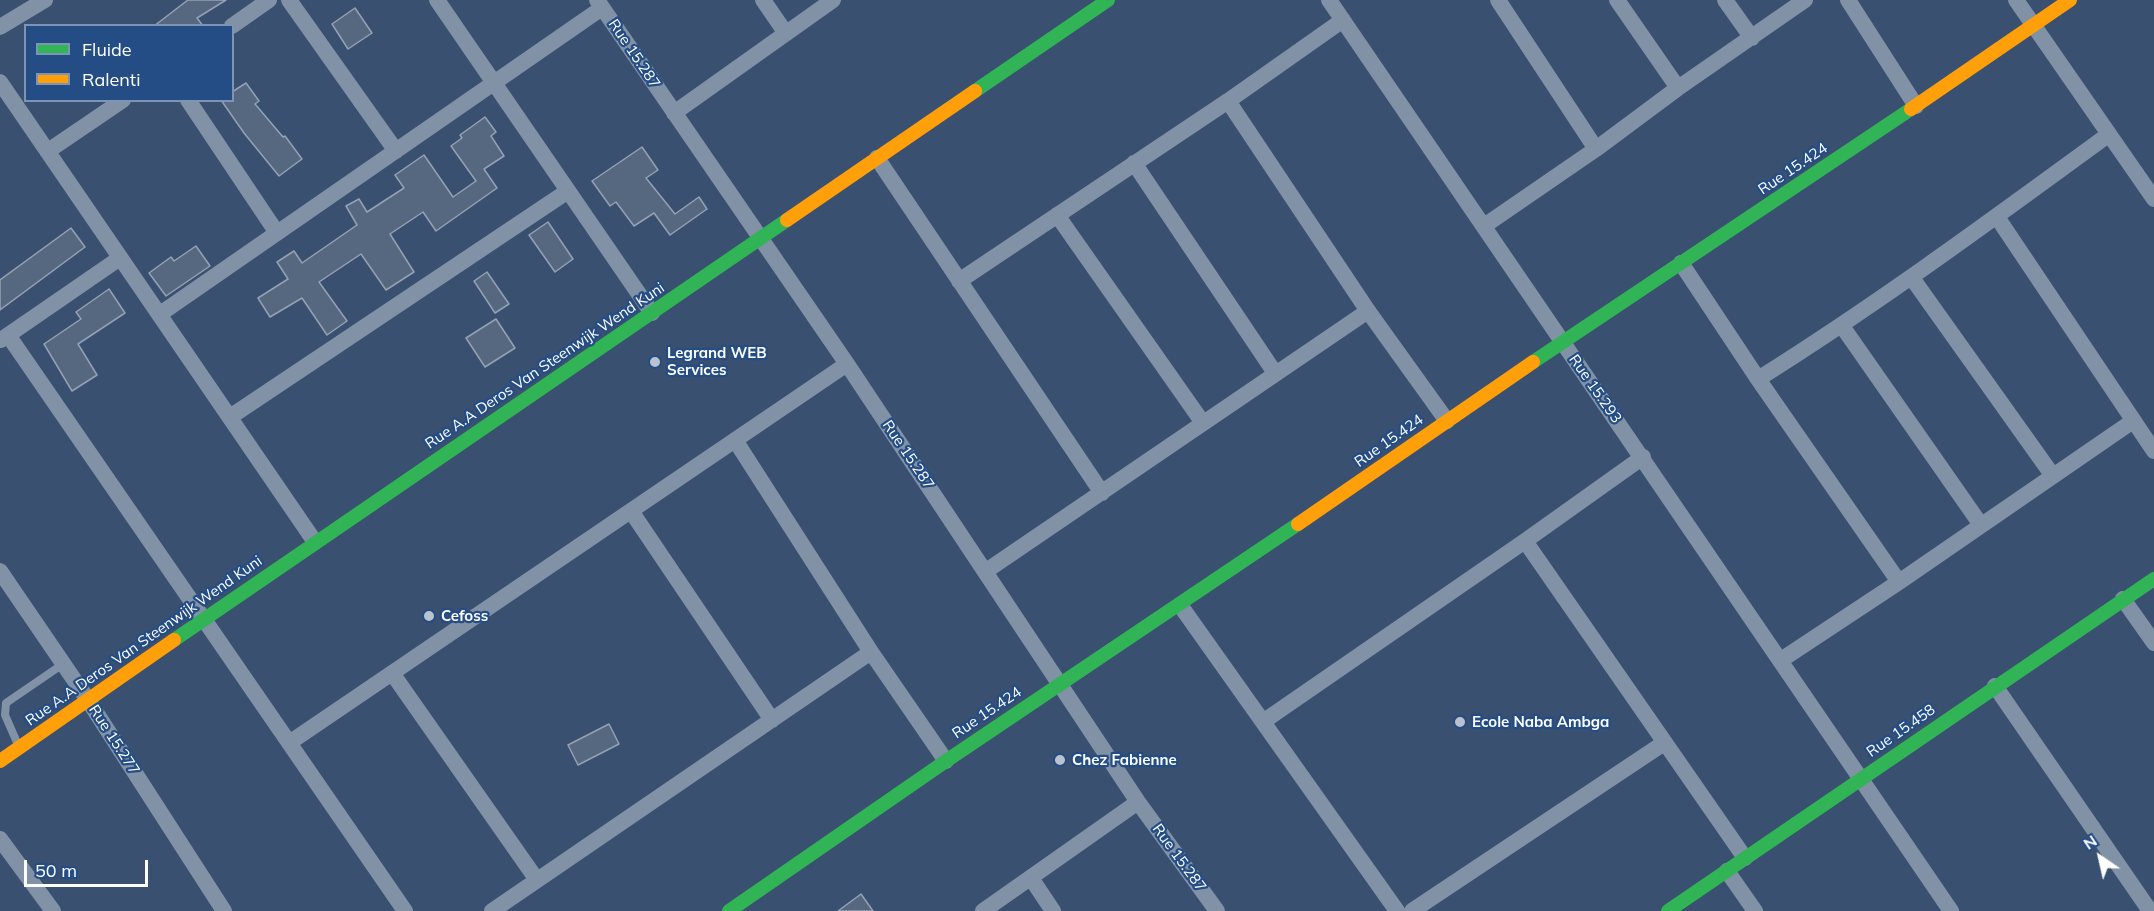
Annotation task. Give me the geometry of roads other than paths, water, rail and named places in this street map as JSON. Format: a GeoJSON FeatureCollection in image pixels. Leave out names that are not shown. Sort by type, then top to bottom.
{"type":"FeatureCollection","features":[{"type":"Feature","properties":{"kind":"street"},"geometry":{"type":"LineString","coordinates":[[0,27],[45,0]]}},
{"type":"Feature","properties":{"kind":"street"},"geometry":{"type":"LineString","coordinates":[[234,25],[269,0]]}},
{"type":"Feature","properties":{"kind":"street"},"geometry":{"type":"LineString","coordinates":[[289,0],[396,151]]}},
{"type":"Feature","properties":{"kind":"street"},"geometry":{"type":"LineString","coordinates":[[437,0],[652,313]]}},
{"type":"Feature","properties":{"kind":"street"},"geometry":{"type":"LineString","coordinates":[[763,0],[785,32]]}},
{"type":"Feature","properties":{"kind":"street"},"geometry":{"type":"LineString","coordinates":[[674,113],[833,0]]}},
{"type":"Feature","properties":{"kind":"street","name":"Rue A.A Deros Van Steenwijk Wend Kuni"},"geometry":{"type":"LineString","coordinates":[[0,760],[1108,0]]}},
{"type":"Feature","properties":{"kind":"street","name":"Rue 15.293"},"geometry":{"type":"LineString","coordinates":[[1329,0],[1951,911]]}},
{"type":"Feature","properties":{"kind":"street"},"geometry":{"type":"LineString","coordinates":[[1498,0],[1596,149]]}},
{"type":"Feature","properties":{"kind":"street"},"geometry":{"type":"LineString","coordinates":[[1617,0],[1678,88]]}},
{"type":"Feature","properties":{"kind":"street"},"geometry":{"type":"LineString","coordinates":[[1725,0],[1752,38]]}},
{"type":"Feature","properties":{"kind":"street"},"geometry":{"type":"LineString","coordinates":[[1484,226],[1805,0]]}},
{"type":"Feature","properties":{"kind":"street"},"geometry":{"type":"LineString","coordinates":[[1848,0],[1916,106]]}},
{"type":"Feature","properties":{"kind":"street"},"geometry":{"type":"LineString","coordinates":[[2016,0],[2154,199]]}},
{"type":"Feature","properties":{"kind":"street","name":"Rue 15.424"},"geometry":{"type":"LineString","coordinates":[[729,911],[1059,684],[1180,605],[1563,342],[2070,0]]}},
{"type":"Feature","properties":{"kind":"street"},"geometry":{"type":"LineString","coordinates":[[160,314],[494,83],[599,4]]}},
{"type":"Feature","properties":{"kind":"street","name":"Rue 15.287"},"geometry":{"type":"LineString","coordinates":[[599,4],[847,364],[1138,802],[1217,911]]}},
{"type":"Feature","properties":{"kind":"street"},"geometry":{"type":"LineString","coordinates":[[959,280],[1228,101],[1343,20]]}},
{"type":"Feature","properties":{"kind":"street"},"geometry":{"type":"LineString","coordinates":[[0,82],[315,542]]}},
{"type":"Feature","properties":{"kind":"street"},"geometry":{"type":"LineString","coordinates":[[1228,101],[1368,311],[1447,421]]}},
{"type":"Feature","properties":{"kind":"street"},"geometry":{"type":"LineString","coordinates":[[48,152],[120,102]]}},
{"type":"Feature","properties":{"kind":"street"},"geometry":{"type":"LineString","coordinates":[[189,102],[277,233]]}},
{"type":"Feature","properties":{"kind":"street"},"geometry":{"type":"LineString","coordinates":[[1758,380],[1912,278],[2108,135]]}},
{"type":"Feature","properties":{"kind":"street"},"geometry":{"type":"LineString","coordinates":[[877,158],[1102,493]]}},
{"type":"Feature","properties":{"kind":"street"},"geometry":{"type":"LineString","coordinates":[[1134,163],[1275,373]]}},
{"type":"Feature","properties":{"kind":"street"},"geometry":{"type":"LineString","coordinates":[[230,417],[568,191]]}},
{"type":"Feature","properties":{"kind":"street"},"geometry":{"type":"LineString","coordinates":[[1057,215],[1203,423]]}},
{"type":"Feature","properties":{"kind":"street"},"geometry":{"type":"LineString","coordinates":[[1997,217],[2154,451]]}},
{"type":"Feature","properties":{"kind":"street"},"geometry":{"type":"LineString","coordinates":[[120,258],[4,337],[205,620],[405,911]]}},
{"type":"Feature","properties":{"kind":"street"},"geometry":{"type":"LineString","coordinates":[[1681,262],[1758,380],[1899,582]]}},
{"type":"Feature","properties":{"kind":"street"},"geometry":{"type":"LineString","coordinates":[[1912,278],[2053,476]]}},
{"type":"Feature","properties":{"kind":"street"},"geometry":{"type":"LineString","coordinates":[[986,571],[1368,311]]}},
{"type":"Feature","properties":{"kind":"street"},"geometry":{"type":"LineString","coordinates":[[1842,326],[1981,525]]}},
{"type":"Feature","properties":{"kind":"street"},"geometry":{"type":"LineString","coordinates":[[289,743],[847,364]]}},
{"type":"Feature","properties":{"kind":"street"},"geometry":{"type":"LineString","coordinates":[[1781,660],[2133,421]]}},
{"type":"Feature","properties":{"kind":"street"},"geometry":{"type":"LineString","coordinates":[[735,440],[871,652],[946,761]]}},
{"type":"Feature","properties":{"kind":"street"},"geometry":{"type":"LineString","coordinates":[[1264,721],[1643,457]]}},
{"type":"Feature","properties":{"kind":"street"},"geometry":{"type":"LineString","coordinates":[[631,511],[772,720]]}},
{"type":"Feature","properties":{"kind":"street"},"geometry":{"type":"LineString","coordinates":[[1525,541],[1746,858]]}},
{"type":"Feature","properties":{"kind":"street","name":"Rue 15.277"},"geometry":{"type":"LineString","coordinates":[[0,571],[88,700],[224,911]]}},
{"type":"Feature","properties":{"kind":"street","name":"Rue 15.458"},"geometry":{"type":"LineString","coordinates":[[1668,911],[2154,579]]}},
{"type":"Feature","properties":{"kind":"street"},"geometry":{"type":"LineString","coordinates":[[2123,599],[2154,643]]}},
{"type":"Feature","properties":{"kind":"street"},"geometry":{"type":"LineString","coordinates":[[1180,605],[1397,911]]}},
{"type":"Feature","properties":{"kind":"street"},"geometry":{"type":"LineString","coordinates":[[492,911],[871,652]]}},
{"type":"Feature","properties":{"kind":"street"},"geometry":{"type":"LineString","coordinates":[[392,673],[537,880]]}},
{"type":"Feature","properties":{"kind":"street"},"geometry":{"type":"LineString","coordinates":[[1995,686],[2150,911]]}},
{"type":"Feature","properties":{"kind":"street"},"geometry":{"type":"LineString","coordinates":[[1412,911],[1664,742]]}},
{"type":"Feature","properties":{"kind":"street"},"geometry":{"type":"LineString","coordinates":[[983,911],[1138,802]]}},
{"type":"Feature","properties":{"kind":"street"},"geometry":{"type":"LineString","coordinates":[[0,839],[50,910]]}},
{"type":"Feature","properties":{"kind":"street"},"geometry":{"type":"LineString","coordinates":[[1727,871],[1755,911]]}},
{"type":"Feature","properties":{"kind":"street"},"geometry":{"type":"LineString","coordinates":[[1031,878],[1053,911]]}},
{"type":"Feature","properties":{"kind":"lane"},"geometry":{"type":"LineString","coordinates":[[19,747],[5,715],[6,703],[63,664]]}},
{"type":"Feature","properties":{"kind":"place","name":"Legrand WEB Services"},"geometry":{"type":"Point","coordinates":[655,362]}},
{"type":"Feature","properties":{"kind":"place","name":"Cefoss"},"geometry":{"type":"Point","coordinates":[429,616]}},
{"type":"Feature","properties":{"kind":"place","name":"Ecole Naba Ambga"},"geometry":{"type":"Point","coordinates":[1460,722]}},
{"type":"Feature","properties":{"kind":"place","name":"Chez Fabienne"},"geometry":{"type":"Point","coordinates":[1060,760]}}]}
